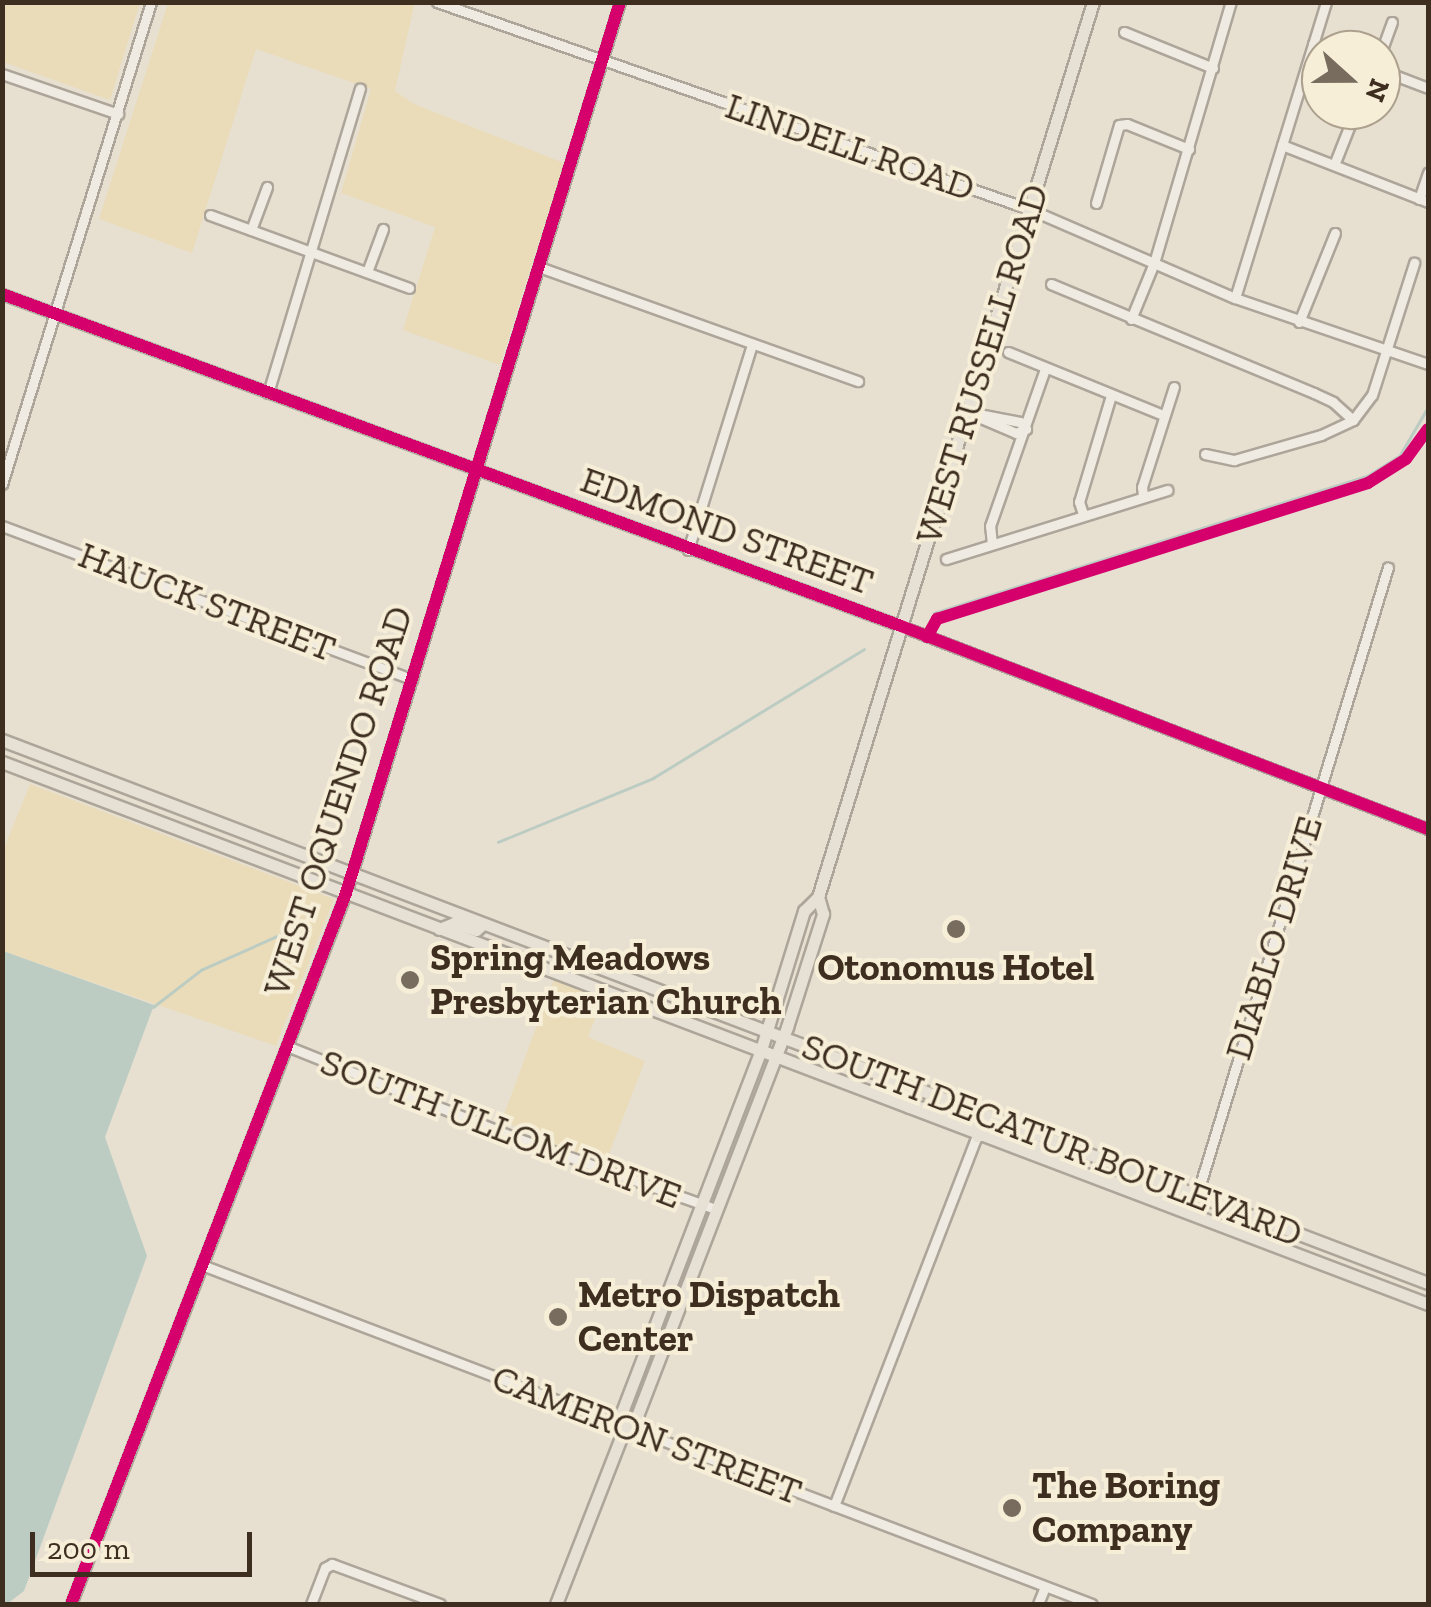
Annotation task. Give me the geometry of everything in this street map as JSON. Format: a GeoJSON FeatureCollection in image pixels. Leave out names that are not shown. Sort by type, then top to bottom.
{"type":"FeatureCollection","features":[{"type":"Feature","properties":{"kind":"main road","name":"WEST RUSSELL ROAD"},"geometry":{"type":"LineString","coordinates":[[625,1427],[622,1412],[760,1053],[804,911],[818,897],[1093,2]]}},
{"type":"Feature","properties":{"kind":"main road","name":"SOUTH DECATUR BOULEVARD"},"geometry":{"type":"LineString","coordinates":[[2,740],[1428,1284]]}},
{"type":"Feature","properties":{"kind":"main road","name":"SOUTH DECATUR BOULEVARD"},"geometry":{"type":"LineString","coordinates":[[2,762],[900,1107],[1428,1304]]}},
{"type":"Feature","properties":{"kind":"main road","name":"WEST RUSSELL ROAD"},"geometry":{"type":"LineString","coordinates":[[556,1604],[625,1427],[637,1416],[775,1058],[823,914],[818,897]]}},
{"type":"Feature","properties":{"kind":"main road"},"geometry":{"type":"LineString","coordinates":[[439,928],[454,924],[476,930],[483,924]]}},
{"type":"Feature","properties":{"kind":"main road"},"geometry":{"type":"LineString","coordinates":[[900,1107],[934,1108],[985,1124],[997,1120]]}},
{"type":"Feature","properties":{"kind":"main road"},"geometry":{"type":"LineString","coordinates":[[978,1136],[992,1130],[1060,1154],[1080,1152]]}},
{"type":"Feature","properties":{"kind":"main road"},"geometry":{"type":"LineString","coordinates":[[1100,1182],[1133,1183],[1182,1200],[1197,1195]]}},
{"type":"Feature","properties":{"kind":"street"},"geometry":{"type":"LineString","coordinates":[[2,484],[152,2]]}},
{"type":"Feature","properties":{"kind":"street","name":"LINDELL ROAD"},"geometry":{"type":"LineString","coordinates":[[437,2],[1029,209],[1235,298],[1428,364]]}},
{"type":"Feature","properties":{"kind":"street","name":"WEST OQUENDO ROAD"},"geometry":{"type":"LineString","coordinates":[[71,1604],[346,893],[620,2]]}},
{"type":"Feature","properties":{"kind":"street"},"geometry":{"type":"LineString","coordinates":[[1131,319],[1154,262],[1231,2]]}},
{"type":"Feature","properties":{"kind":"street"},"geometry":{"type":"LineString","coordinates":[[1317,30],[1326,2]]}},
{"type":"Feature","properties":{"kind":"street"},"geometry":{"type":"LineString","coordinates":[[1389,30],[1392,22]]}},
{"type":"Feature","properties":{"kind":"street"},"geometry":{"type":"LineString","coordinates":[[1124,32],[1213,68]]}},
{"type":"Feature","properties":{"kind":"street"},"geometry":{"type":"LineString","coordinates":[[2,74],[118,114]]}},
{"type":"Feature","properties":{"kind":"street"},"geometry":{"type":"LineString","coordinates":[[1401,78],[1428,88]]}},
{"type":"Feature","properties":{"kind":"street"},"geometry":{"type":"LineString","coordinates":[[1235,298],[1301,83]]}},
{"type":"Feature","properties":{"kind":"street"},"geometry":{"type":"LineString","coordinates":[[268,393],[360,90]]}},
{"type":"Feature","properties":{"kind":"street"},"geometry":{"type":"LineString","coordinates":[[1096,203],[1119,125],[1127,124],[1189,150]]}},
{"type":"Feature","properties":{"kind":"street"},"geometry":{"type":"LineString","coordinates":[[1334,166],[1349,130]]}},
{"type":"Feature","properties":{"kind":"street"},"geometry":{"type":"LineString","coordinates":[[1282,146],[1424,200],[1428,173]]}},
{"type":"Feature","properties":{"kind":"street"},"geometry":{"type":"LineString","coordinates":[[251,230],[266,187]]}},
{"type":"Feature","properties":{"kind":"street"},"geometry":{"type":"LineString","coordinates":[[210,215],[408,288]]}},
{"type":"Feature","properties":{"kind":"street"},"geometry":{"type":"LineString","coordinates":[[368,272],[383,229]]}},
{"type":"Feature","properties":{"kind":"street"},"geometry":{"type":"LineString","coordinates":[[1300,322],[1335,233]]}},
{"type":"Feature","properties":{"kind":"street"},"geometry":{"type":"LineString","coordinates":[[1205,454],[1234,460],[1322,435],[1352,420],[1372,395],[1414,263]]}},
{"type":"Feature","properties":{"kind":"street"},"geometry":{"type":"LineString","coordinates":[[539,267],[858,381]]}},
{"type":"Feature","properties":{"kind":"street"},"geometry":{"type":"LineString","coordinates":[[1051,284],[1314,393],[1333,402],[1352,420]]}},
{"type":"Feature","properties":{"kind":"street","name":"EDMOND STREET"},"geometry":{"type":"LineString","coordinates":[[2,294],[900,626],[1428,829]]}},
{"type":"Feature","properties":{"kind":"street"},"geometry":{"type":"LineString","coordinates":[[688,550],[752,344]]}},
{"type":"Feature","properties":{"kind":"street"},"geometry":{"type":"LineString","coordinates":[[1008,352],[1163,415]]}},
{"type":"Feature","properties":{"kind":"street"},"geometry":{"type":"LineString","coordinates":[[992,544],[990,526],[1026,430],[1044,368]]}},
{"type":"Feature","properties":{"kind":"street"},"geometry":{"type":"LineString","coordinates":[[1143,496],[1174,387]]}},
{"type":"Feature","properties":{"kind":"street"},"geometry":{"type":"LineString","coordinates":[[1083,514],[1079,502],[1111,395]]}},
{"type":"Feature","properties":{"kind":"street"},"geometry":{"type":"LineString","coordinates":[[967,412],[1020,422],[1026,430]]}},
{"type":"Feature","properties":{"kind":"street"},"geometry":{"type":"LineString","coordinates":[[946,559],[1167,490]]}},
{"type":"Feature","properties":{"kind":"street","name":"HAUCK STREET"},"geometry":{"type":"LineString","coordinates":[[2,526],[412,679]]}},
{"type":"Feature","properties":{"kind":"street","name":"DIABLO DRIVE"},"geometry":{"type":"LineString","coordinates":[[1197,1195],[1388,566]]}},
{"type":"Feature","properties":{"kind":"street","name":"SOUTH ULLOM DRIVE"},"geometry":{"type":"LineString","coordinates":[[286,1046],[716,1209]]}},
{"type":"Feature","properties":{"kind":"street"},"geometry":{"type":"LineString","coordinates":[[834,1506],[978,1136]]}},
{"type":"Feature","properties":{"kind":"street","name":"CAMERON STREET"},"geometry":{"type":"LineString","coordinates":[[202,1265],[1092,1604]]}},
{"type":"Feature","properties":{"kind":"street"},"geometry":{"type":"LineString","coordinates":[[311,1604],[325,1568],[332,1564],[440,1604]]}},
{"type":"Feature","properties":{"kind":"street"},"geometry":{"type":"LineString","coordinates":[[1038,1604],[1044,1586]]}},
{"type":"Feature","properties":{"kind":"sand"},"geometry":{"type":"Polygon","coordinates":[[[3,2],[140,3],[110,100],[3,62],[3,2]]]}},
{"type":"Feature","properties":{"kind":"sand"},"geometry":{"type":"Polygon","coordinates":[[[403,2],[414,6],[395,91],[414,104],[564,163],[500,365],[403,330],[435,227],[341,193],[371,89],[256,49],[192,253],[99,219],[168,3],[403,2]]]}},
{"type":"Feature","properties":{"kind":"sand"},"geometry":{"type":"Polygon","coordinates":[[[30,784],[334,899],[276,1046],[3,951],[3,851],[30,784]]]}},
{"type":"Feature","properties":{"kind":"sand"},"geometry":{"type":"Polygon","coordinates":[[[554,979],[603,998],[588,1037],[645,1061],[602,1172],[502,1120],[554,979]]]}},
{"type":"Feature","properties":{"kind":"shaded area"},"geometry":{"type":"Polygon","coordinates":[[[3,951],[154,1005],[105,1137],[147,1256],[24,1591],[7,1604],[2,1604],[3,951]]]}},
{"type":"Feature","properties":{"kind":"waterway"},"geometry":{"type":"LineString","coordinates":[[934,613],[1367,476],[1400,455],[1428,407]]}},
{"type":"Feature","properties":{"kind":"waterway"},"geometry":{"type":"LineString","coordinates":[[498,842],[653,778],[864,649]]}},
{"type":"Feature","properties":{"kind":"waterway"},"geometry":{"type":"LineString","coordinates":[[153,1007],[201,970],[304,924]]}},
{"type":"Feature","properties":{"kind":"cycle path"},"geometry":{"type":"LineString","coordinates":[[71,1604],[346,893],[620,2]]}},
{"type":"Feature","properties":{"kind":"cycle path"},"geometry":{"type":"LineString","coordinates":[[2,294],[901,626],[1428,829]]}},
{"type":"Feature","properties":{"kind":"cycle path"},"geometry":{"type":"LineString","coordinates":[[927,637],[937,619],[1368,483],[1406,459],[1428,429]]}},
{"type":"Feature","properties":{"kind":"place","name":"Otonomus Hotel"},"geometry":{"type":"Point","coordinates":[956,929]}},
{"type":"Feature","properties":{"kind":"place","name":"Spring Meadows Presbyterian Church"},"geometry":{"type":"Point","coordinates":[410,980]}},
{"type":"Feature","properties":{"kind":"place","name":"Metro Dispatch Center"},"geometry":{"type":"Point","coordinates":[558,1317]}},
{"type":"Feature","properties":{"kind":"place","name":"The Boring Company"},"geometry":{"type":"Point","coordinates":[1012,1508]}}]}
